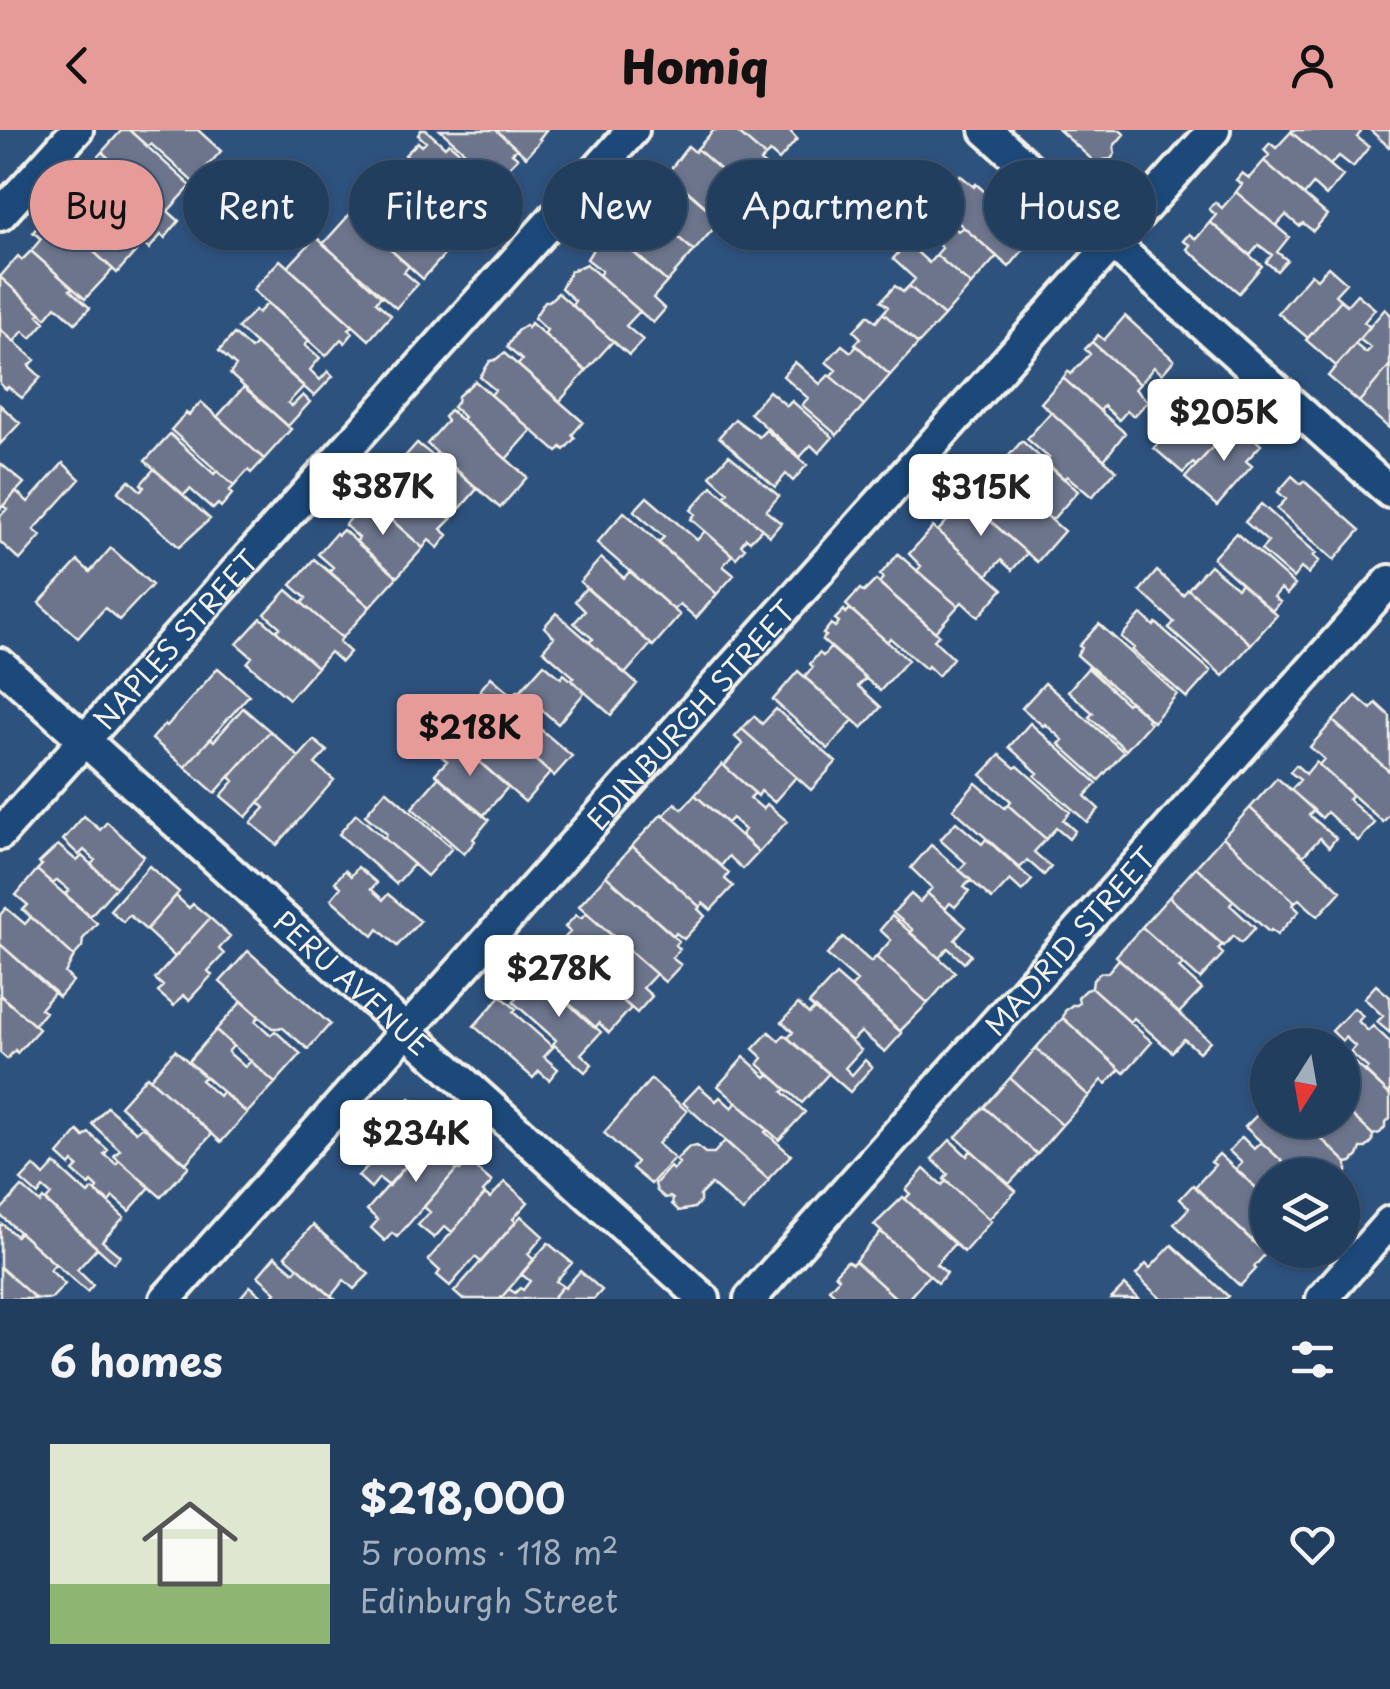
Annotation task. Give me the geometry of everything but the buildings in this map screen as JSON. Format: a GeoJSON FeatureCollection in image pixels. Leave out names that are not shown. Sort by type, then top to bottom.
{"type":"FeatureCollection","features":[{"type":"Feature","properties":{"kind":"street"},"geometry":{"type":"LineString","coordinates":[[0,216],[76,130]]}},
{"type":"Feature","properties":{"kind":"street","name":"NAPLES STREET"},"geometry":{"type":"LineString","coordinates":[[0,834],[633,130]]}},
{"type":"Feature","properties":{"kind":"street"},"geometry":{"type":"LineString","coordinates":[[986,130],[1019,160]]}},
{"type":"Feature","properties":{"kind":"street","name":"EDINBURGH STREET"},"geometry":{"type":"LineString","coordinates":[[1156,195],[1214,130]]}},
{"type":"Feature","properties":{"kind":"street","name":"EDINBURGH STREET"},"geometry":{"type":"LineString","coordinates":[[166,1299],[1107,250]]}},
{"type":"Feature","properties":{"kind":"street"},"geometry":{"type":"LineString","coordinates":[[1119,250],[1390,492]]}},
{"type":"Feature","properties":{"kind":"street","name":"MADRID STREET"},"geometry":{"type":"LineString","coordinates":[[750,1299],[1390,581]]}},
{"type":"Feature","properties":{"kind":"street","name":"PERU AVENUE"},"geometry":{"type":"LineString","coordinates":[[0,664],[704,1299]]}},
{"type":"Feature","properties":{"kind":"street"},"geometry":{"type":"LineString","coordinates":[[1322,1299],[1390,1222]]}}]}
